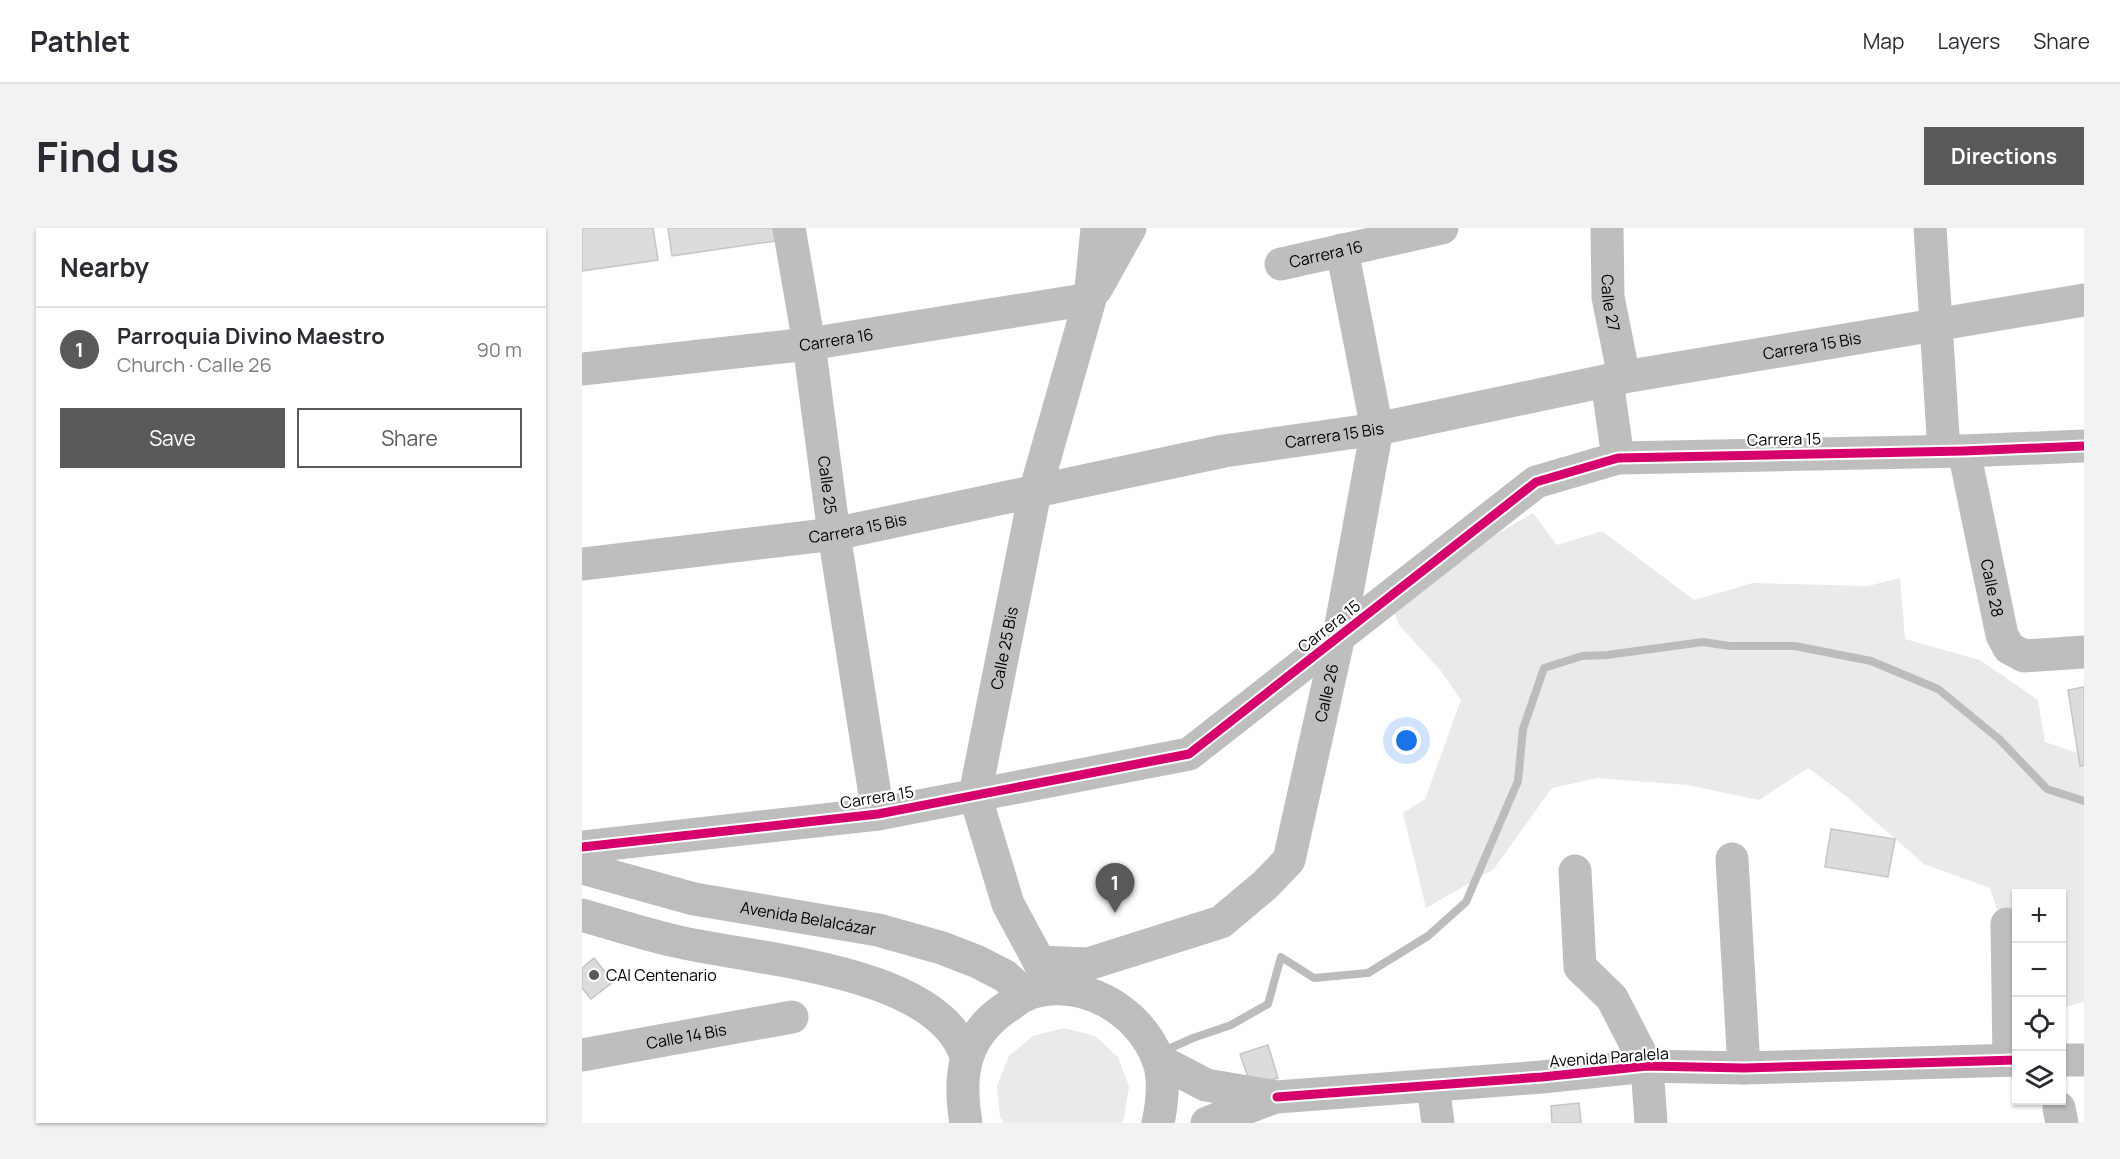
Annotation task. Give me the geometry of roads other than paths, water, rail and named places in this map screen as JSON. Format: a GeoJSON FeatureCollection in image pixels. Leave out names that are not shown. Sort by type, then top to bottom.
{"type":"FeatureCollection","features":[{"type":"Feature","properties":{"kind":"main road","name":"Avenida Belalcázar"},"geometry":{"type":"LineString","coordinates":[[582,868],[694,899],[878,930],[942,948],[978,962],[1040,992]]}},
{"type":"Feature","properties":{"kind":"main road"},"geometry":{"type":"LineString","coordinates":[[582,915],[675,942],[837,972],[878,985],[924,1006],[947,1023],[962,1043],[966,1056]]}},
{"type":"Feature","properties":{"kind":"main road"},"geometry":{"type":"LineString","coordinates":[[966,1123],[962,1100],[963,1076],[966,1056],[976,1036],[990,1019],[1040,992],[1084,993],[1107,1001],[1122,1010],[1140,1028],[1158,1060],[1161,1072],[1161,1108],[1158,1123]]}},
{"type":"Feature","properties":{"kind":"main road","name":"Avenida Paralela"},"geometry":{"type":"LineString","coordinates":[[1158,1060],[1206,1085],[1277,1097],[1542,1077],[1647,1066],[1744,1068],[2012,1060]]}},
{"type":"Feature","properties":{"kind":"main road"},"geometry":{"type":"LineString","coordinates":[[2066,1060],[2084,1060]]}},
{"type":"Feature","properties":{"kind":"main road","name":"Avenida Paralela"},"geometry":{"type":"LineString","coordinates":[[1207,1123],[1277,1097]]}},
{"type":"Feature","properties":{"kind":"street","name":"Calle 25"},"geometry":{"type":"LineString","coordinates":[[789,228],[809,344],[834,534],[878,814]]}},
{"type":"Feature","properties":{"kind":"street","name":"Calle 25 Bis"},"geometry":{"type":"LineString","coordinates":[[1040,992],[1039,962],[1008,904],[975,795],[1035,492],[1090,299],[1097,228]]}},
{"type":"Feature","properties":{"kind":"street","name":"Calle 25 Bis"},"geometry":{"type":"LineString","coordinates":[[1090,299],[1130,228]]}},
{"type":"Feature","properties":{"kind":"street","name":"Carrera 16"},"geometry":{"type":"LineString","coordinates":[[1281,264],[1442,228]]}},
{"type":"Feature","properties":{"kind":"street","name":"Calle 27"},"geometry":{"type":"LineString","coordinates":[[1607,228],[1608,297],[1616,379],[1618,458]]}},
{"type":"Feature","properties":{"kind":"street","name":"Calle 28"},"geometry":{"type":"LineString","coordinates":[[1930,228],[1936,325],[1954,451],[2002,635],[2009,648],[2024,656],[2084,652]]}},
{"type":"Feature","properties":{"kind":"street","name":"Calle 26"},"geometry":{"type":"LineString","coordinates":[[1039,962],[1088,964],[1221,922],[1265,885],[1289,860],[1340,636],[1377,429],[1342,250]]}},
{"type":"Feature","properties":{"kind":"street","name":"Carrera 16"},"geometry":{"type":"LineString","coordinates":[[582,369],[809,344],[1090,299]]}},
{"type":"Feature","properties":{"kind":"street","name":"Carrera 15 Bis"},"geometry":{"type":"LineString","coordinates":[[582,564],[834,534],[1224,451],[1377,429],[1616,379],[2084,300]]}},
{"type":"Feature","properties":{"kind":"street","name":"Carrera 15"},"geometry":{"type":"LineString","coordinates":[[582,847],[878,814],[1189,754],[1536,482],[1618,458],[2084,446]]}},
{"type":"Feature","properties":{"kind":"street"},"geometry":{"type":"LineString","coordinates":[[1732,859],[1744,1068]]}},
{"type":"Feature","properties":{"kind":"street"},"geometry":{"type":"LineString","coordinates":[[1575,871],[1580,967],[1612,998],[1647,1066],[1651,1123]]}},
{"type":"Feature","properties":{"kind":"street"},"geometry":{"type":"LineString","coordinates":[[2007,924],[2013,1051]]}},
{"type":"Feature","properties":{"kind":"street","name":"Calle 14 Bis"},"geometry":{"type":"LineString","coordinates":[[582,1055],[792,1017]]}},
{"type":"Feature","properties":{"kind":"street"},"geometry":{"type":"LineString","coordinates":[[1433,1086],[1438,1123]]}},
{"type":"Feature","properties":{"kind":"waterway"},"geometry":{"type":"LineString","coordinates":[[1164,1051],[1231,1025],[1268,1004],[1281,957],[1314,978],[1368,973],[1428,936],[1466,902],[1518,781],[1523,729],[1544,668],[1582,656],[1607,655],[1703,642],[1730,646],[1795,646],[1871,661],[1938,689],[1999,739],[2047,789],[2084,801]]}},
{"type":"Feature","properties":{"kind":"place","name":"Parroquia Divino Maestro"},"geometry":{"type":"Point","coordinates":[1115,913]}},
{"type":"Feature","properties":{"kind":"place","name":"CAI Centenario"},"geometry":{"type":"Point","coordinates":[594,975]}}]}
